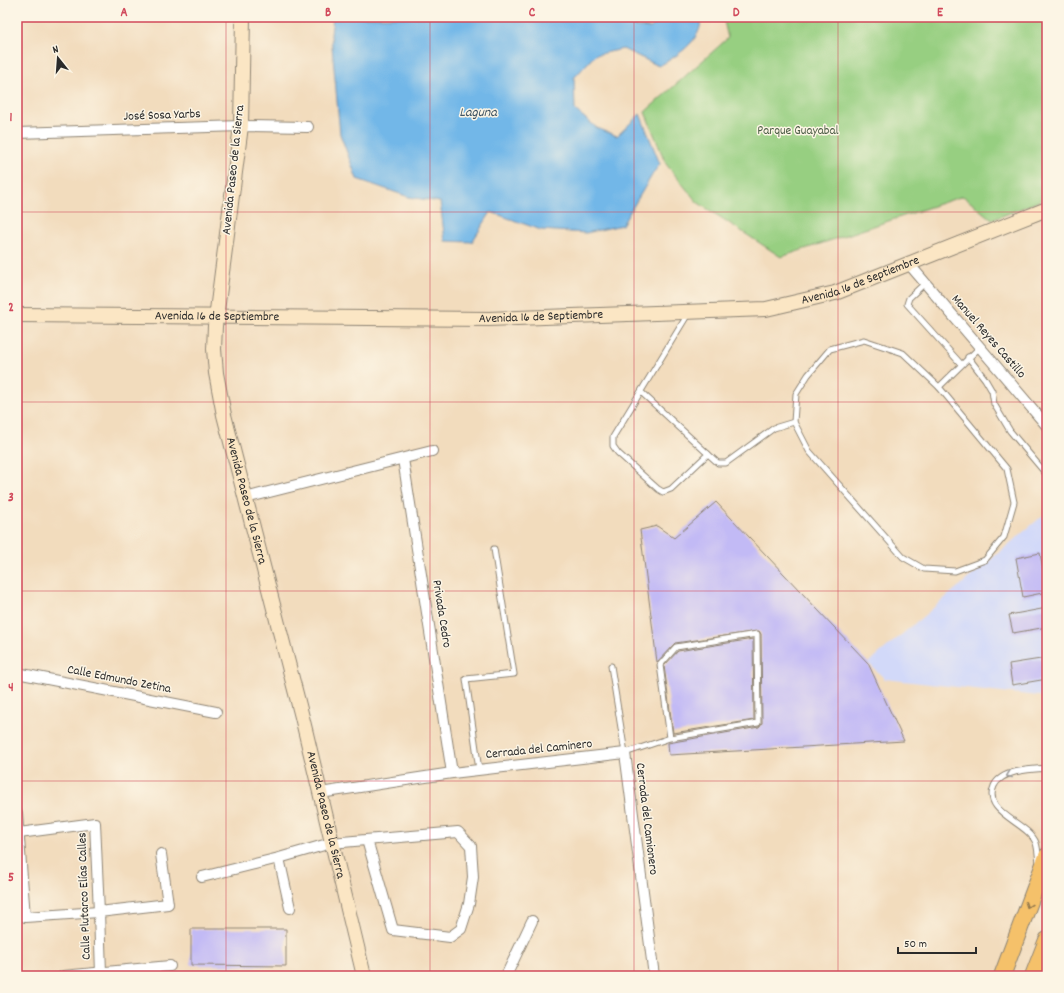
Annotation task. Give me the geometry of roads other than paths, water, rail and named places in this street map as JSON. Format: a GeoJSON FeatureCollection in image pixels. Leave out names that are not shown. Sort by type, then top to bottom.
{"type":"FeatureCollection","features":[{"type":"Feature","properties":{"kind":"main road","name":"Avenida Paseo de la Sierra"},"geometry":{"type":"LineString","coordinates":[[243,17],[241,126],[216,316],[214,349],[216,373],[224,415],[302,717],[364,976]]}},
{"type":"Feature","properties":{"kind":"main road","name":"Avenida 16 de Septiembre"},"geometry":{"type":"LineString","coordinates":[[17,315],[489,319],[766,308],[835,293],[1047,209]]}},
{"type":"Feature","properties":{"kind":"main road"},"geometry":{"type":"LineString","coordinates":[[1002,976],[1047,856]]}},
{"type":"Feature","properties":{"kind":"main road"},"geometry":{"type":"LineString","coordinates":[[1038,974],[1047,940]]}},
{"type":"Feature","properties":{"kind":"street","name":"José Sosa Yarbs"},"geometry":{"type":"LineString","coordinates":[[17,133],[241,126],[308,127]]}},
{"type":"Feature","properties":{"kind":"street","name":"Manuel Reyes Castillo"},"geometry":{"type":"LineString","coordinates":[[909,264],[1047,426]]}},
{"type":"Feature","properties":{"kind":"street"},"geometry":{"type":"LineString","coordinates":[[245,498],[432,451]]}},
{"type":"Feature","properties":{"kind":"street","name":"Privada Cedro"},"geometry":{"type":"LineString","coordinates":[[403,458],[452,773]]}},
{"type":"Feature","properties":{"kind":"street","name":"Calle Edmundo Zetina"},"geometry":{"type":"LineString","coordinates":[[17,673],[216,712]]}},
{"type":"Feature","properties":{"kind":"street","name":"Cerrada del Caminero"},"geometry":{"type":"LineString","coordinates":[[320,793],[452,773],[625,753]]}},
{"type":"Feature","properties":{"kind":"street","name":"Cerrada del Camionero"},"geometry":{"type":"LineString","coordinates":[[625,753],[654,976]]}},
{"type":"Feature","properties":{"kind":"street"},"geometry":{"type":"LineString","coordinates":[[17,813],[26,917],[99,912],[168,904],[161,854]]}},
{"type":"Feature","properties":{"kind":"street","name":"Calle Plutarco Elías Calles"},"geometry":{"type":"LineString","coordinates":[[19,833],[95,823],[100,972]]}},
{"type":"Feature","properties":{"kind":"street"},"geometry":{"type":"LineString","coordinates":[[202,877],[279,858],[331,843],[458,832],[471,846],[473,877],[469,904],[461,929],[450,937],[393,930],[367,840]]}},
{"type":"Feature","properties":{"kind":"street"},"geometry":{"type":"LineString","coordinates":[[279,858],[290,908]]}},
{"type":"Feature","properties":{"kind":"street"},"geometry":{"type":"LineString","coordinates":[[506,976],[532,921]]}},
{"type":"Feature","properties":{"kind":"street"},"geometry":{"type":"LineString","coordinates":[[63,976],[170,966]]}},
{"type":"Feature","properties":{"kind":"lane"},"geometry":{"type":"LineString","coordinates":[[925,283],[908,298],[907,304],[961,364]]}},
{"type":"Feature","properties":{"kind":"lane"},"geometry":{"type":"LineString","coordinates":[[690,311],[613,437],[613,446],[618,453],[663,492],[671,489],[708,454]]}},
{"type":"Feature","properties":{"kind":"lane"},"geometry":{"type":"LineString","coordinates":[[864,340],[903,353],[939,387],[1007,469],[1014,502],[1004,537],[985,560],[955,571],[924,569],[903,557],[809,451],[794,422],[796,394],[808,375],[830,349],[864,340]]}},
{"type":"Feature","properties":{"kind":"lane"},"geometry":{"type":"LineString","coordinates":[[939,387],[968,357],[980,347]]}},
{"type":"Feature","properties":{"kind":"lane"},"geometry":{"type":"LineString","coordinates":[[968,357],[985,379],[992,391],[994,404],[1010,431],[1047,475]]}},
{"type":"Feature","properties":{"kind":"lane"},"geometry":{"type":"LineString","coordinates":[[641,392],[718,463],[726,463],[774,428],[794,422]]}},
{"type":"Feature","properties":{"kind":"lane"},"geometry":{"type":"LineString","coordinates":[[479,770],[466,679],[514,674],[494,549]]}},
{"type":"Feature","properties":{"kind":"lane","name":"Cerrada del Caminero"},"geometry":{"type":"LineString","coordinates":[[625,753],[670,738],[758,723],[757,634],[676,647],[660,665],[670,738]]}},
{"type":"Feature","properties":{"kind":"lane","name":"Cerrada del Camionero"},"geometry":{"type":"LineString","coordinates":[[612,666],[625,753]]}},
{"type":"Feature","properties":{"kind":"lane"},"geometry":{"type":"LineString","coordinates":[[1041,872],[1036,843],[1028,832],[995,806],[991,792],[996,780],[1010,773],[1047,768]]}},
{"type":"Feature","properties":{"kind":"water","name":"Laguna"},"geometry":{"type":"Polygon","coordinates":[[[333,17],[592,17],[594,20],[650,28],[666,17],[700,17],[700,27],[694,39],[684,50],[659,66],[623,49],[595,55],[574,78],[575,110],[597,128],[617,136],[640,114],[660,164],[622,225],[586,233],[541,230],[491,212],[472,242],[445,241],[440,202],[409,197],[357,179],[340,134],[331,35],[333,17]]]}},
{"type":"Feature","properties":{"kind":"park label","name":"Parque Guayabal"},"geometry":{"type":"Point","coordinates":[798,131]}}]}
